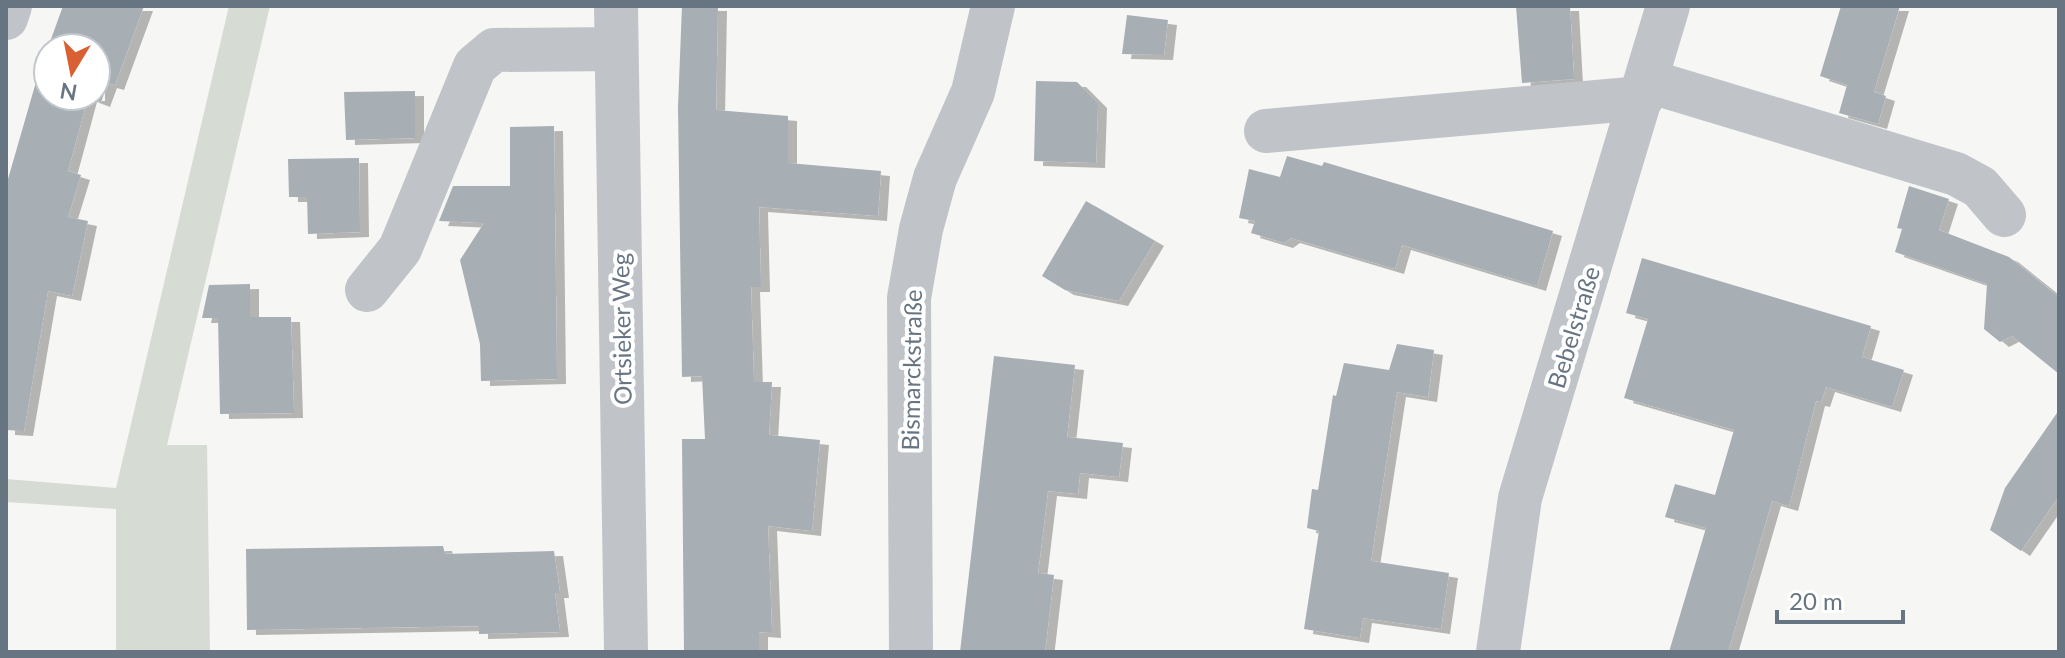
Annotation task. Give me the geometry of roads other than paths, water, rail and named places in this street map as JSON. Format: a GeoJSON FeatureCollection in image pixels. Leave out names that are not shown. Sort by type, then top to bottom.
{"type":"FeatureCollection","features":[{"type":"Feature","properties":{"kind":"street"},"geometry":{"type":"LineString","coordinates":[[6,18],[10,6]]}},
{"type":"Feature","properties":{"kind":"street","name":"Ortsieker Weg"},"geometry":{"type":"LineString","coordinates":[[616,6],[626,652]]}},
{"type":"Feature","properties":{"kind":"street","name":"Bismarckstraße"},"geometry":{"type":"LineString","coordinates":[[911,652],[909,298],[921,229],[935,178],[973,92],[993,6]]}},
{"type":"Feature","properties":{"kind":"street","name":"Bebelstraße"},"geometry":{"type":"LineString","coordinates":[[1498,652],[1520,498],[1668,6]]}},
{"type":"Feature","properties":{"kind":"street"},"geometry":{"type":"LineString","coordinates":[[367,290],[400,249],[475,66],[494,50],[616,49]]}},
{"type":"Feature","properties":{"kind":"street"},"geometry":{"type":"LineString","coordinates":[[1266,131],[1645,90],[1956,174],[1980,187],[2004,215]]}}]}
